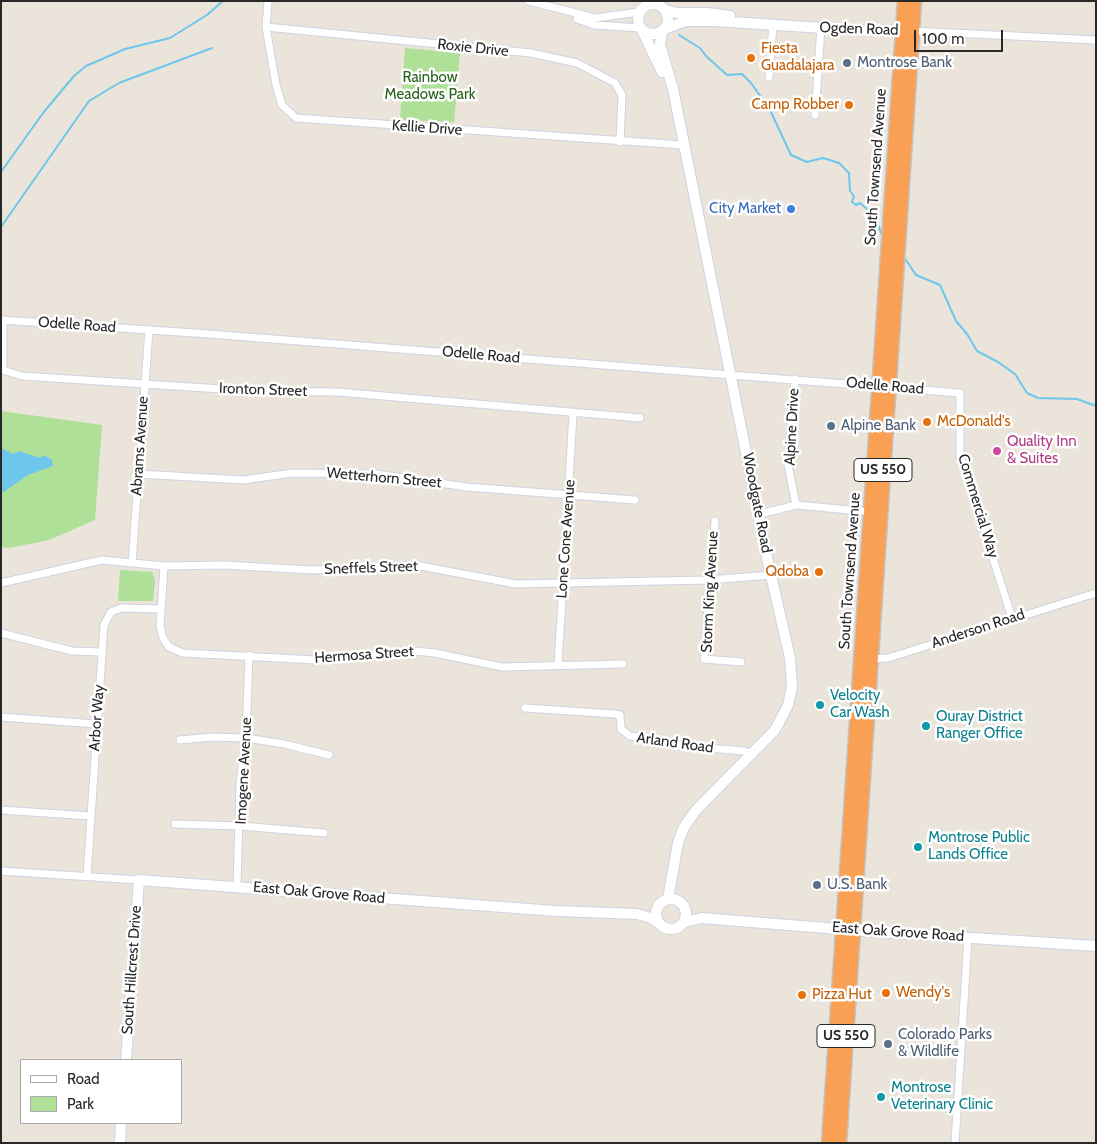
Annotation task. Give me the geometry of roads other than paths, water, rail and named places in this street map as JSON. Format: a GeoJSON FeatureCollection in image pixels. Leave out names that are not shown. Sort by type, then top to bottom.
{"type":"FeatureCollection","features":[{"type":"Feature","properties":{"kind":"highway","name":"South Townsend Avenue"},"geometry":{"type":"LineString","coordinates":[[890,281],[899,231],[907,31],[904,1]]}},
{"type":"Feature","properties":{"kind":"highway","name":"South Townsend Avenue"},"geometry":{"type":"LineString","coordinates":[[828,1143],[848,929],[866,658],[890,281],[889,220],[907,31],[915,1]]}},
{"type":"Feature","properties":{"kind":"highway","name":"South Townsend Avenue"},"geometry":{"type":"LineString","coordinates":[[840,1143],[848,929]]}},
{"type":"Feature","properties":{"kind":"street","name":"Kellie Drive"},"geometry":{"type":"LineString","coordinates":[[268,1],[266,27],[276,85],[282,105],[296,118],[683,145]]}},
{"type":"Feature","properties":{"kind":"street"},"geometry":{"type":"LineString","coordinates":[[529,1],[549,6],[595,18],[641,8],[649,4],[659,5],[662,6],[667,22],[663,30],[654,34],[641,29],[594,25],[549,6]]}},
{"type":"Feature","properties":{"kind":"street","name":"Ogden Road"},"geometry":{"type":"LineString","coordinates":[[662,6],[677,14],[719,14],[773,24]]}},
{"type":"Feature","properties":{"kind":"street"},"geometry":{"type":"LineString","coordinates":[[641,8],[638,20],[641,29]]}},
{"type":"Feature","properties":{"kind":"street","name":"Ogden Road"},"geometry":{"type":"LineString","coordinates":[[663,30],[686,21],[1096,40]]}},
{"type":"Feature","properties":{"kind":"street"},"geometry":{"type":"LineString","coordinates":[[769,77],[773,24]]}},
{"type":"Feature","properties":{"kind":"street","name":"Roxie Drive"},"geometry":{"type":"LineString","coordinates":[[266,27],[531,53],[577,63],[615,83],[622,96],[620,142]]}},
{"type":"Feature","properties":{"kind":"street"},"geometry":{"type":"LineString","coordinates":[[815,115],[821,27]]}},
{"type":"Feature","properties":{"kind":"street","name":"Woodgate Road"},"geometry":{"type":"LineString","coordinates":[[641,29],[675,103]]}},
{"type":"Feature","properties":{"kind":"street","name":"Woodgate Road"},"geometry":{"type":"LineString","coordinates":[[663,30],[660,44],[675,103],[732,373],[771,575],[790,658],[792,687],[788,705],[781,721],[768,738],[696,809],[684,827],[678,843],[673,899]]}},
{"type":"Feature","properties":{"kind":"street","name":"Odelle Road"},"geometry":{"type":"LineString","coordinates":[[2,320],[732,373],[960,393]]}},
{"type":"Feature","properties":{"kind":"street","name":"Ironton Street"},"geometry":{"type":"LineString","coordinates":[[2,320],[1,356],[3,370],[22,376],[252,391],[337,392],[573,414],[640,418]]}},
{"type":"Feature","properties":{"kind":"street","name":"Abrams Avenue"},"geometry":{"type":"LineString","coordinates":[[132,562],[149,330]]}},
{"type":"Feature","properties":{"kind":"street","name":"Alpine Drive"},"geometry":{"type":"LineString","coordinates":[[795,378],[788,465],[796,505]]}},
{"type":"Feature","properties":{"kind":"street","name":"Commercial Way"},"geometry":{"type":"LineString","coordinates":[[960,393],[960,455],[1012,618]]}},
{"type":"Feature","properties":{"kind":"street","name":"Lone Cone Avenue"},"geometry":{"type":"LineString","coordinates":[[558,665],[570,494],[573,414]]}},
{"type":"Feature","properties":{"kind":"street","name":"Wetterhorn Street"},"geometry":{"type":"LineString","coordinates":[[139,474],[243,480],[293,473],[376,474],[467,486],[635,500]]}},
{"type":"Feature","properties":{"kind":"street"},"geometry":{"type":"LineString","coordinates":[[760,514],[796,505],[875,512]]}},
{"type":"Feature","properties":{"kind":"street","name":"Storm King Avenue"},"geometry":{"type":"LineString","coordinates":[[715,521],[708,580],[704,659],[741,662]]}},
{"type":"Feature","properties":{"kind":"street","name":"Sneffels Street"},"geometry":{"type":"LineString","coordinates":[[1,583],[102,560],[164,566],[224,565],[312,570],[415,565],[439,568],[508,583],[708,580],[771,575]]}},
{"type":"Feature","properties":{"kind":"street"},"geometry":{"type":"LineString","coordinates":[[161,610],[164,566]]}},
{"type":"Feature","properties":{"kind":"street","name":"Anderson Road"},"geometry":{"type":"LineString","coordinates":[[866,658],[888,658],[1096,593]]}},
{"type":"Feature","properties":{"kind":"street","name":"Arbor Way"},"geometry":{"type":"LineString","coordinates":[[87,876],[104,625],[111,612],[121,608],[161,610]]}},
{"type":"Feature","properties":{"kind":"street","name":"Hermosa Street"},"geometry":{"type":"LineString","coordinates":[[161,610],[160,626],[163,638],[169,647],[183,653],[316,660],[415,651],[435,653],[502,667],[623,664]]}},
{"type":"Feature","properties":{"kind":"street"},"geometry":{"type":"LineString","coordinates":[[1,634],[72,651],[102,652]]}},
{"type":"Feature","properties":{"kind":"street","name":"Imogene Avenue"},"geometry":{"type":"LineString","coordinates":[[237,886],[241,826],[240,783],[246,738],[249,656]]}},
{"type":"Feature","properties":{"kind":"street","name":"Arland Road"},"geometry":{"type":"LineString","coordinates":[[525,708],[620,715],[621,729],[630,736],[646,738],[661,744],[744,751],[751,754]]}},
{"type":"Feature","properties":{"kind":"street"},"geometry":{"type":"LineString","coordinates":[[1,717],[96,724]]}},
{"type":"Feature","properties":{"kind":"street"},"geometry":{"type":"LineString","coordinates":[[180,740],[212,737],[246,738],[284,744],[329,755]]}},
{"type":"Feature","properties":{"kind":"street"},"geometry":{"type":"LineString","coordinates":[[1,810],[90,816]]}},
{"type":"Feature","properties":{"kind":"street"},"geometry":{"type":"LineString","coordinates":[[176,824],[241,826],[324,833]]}},
{"type":"Feature","properties":{"kind":"street","name":"East Oak Grove Road"},"geometry":{"type":"LineString","coordinates":[[1,871],[237,886],[538,910],[637,914],[651,918],[660,924]]}},
{"type":"Feature","properties":{"kind":"street","name":"Woodgate Road"},"geometry":{"type":"LineString","coordinates":[[654,909],[674,871]]}},
{"type":"Feature","properties":{"kind":"street","name":"South Hillcrest Drive"},"geometry":{"type":"LineString","coordinates":[[126,1059],[139,880]]}},
{"type":"Feature","properties":{"kind":"street"},"geometry":{"type":"LineString","coordinates":[[673,899],[686,909],[685,922],[676,929],[660,924],[654,909],[673,899]]}},
{"type":"Feature","properties":{"kind":"street","name":"East Oak Grove Road"},"geometry":{"type":"LineString","coordinates":[[637,914],[654,909]]}},
{"type":"Feature","properties":{"kind":"street","name":"East Oak Grove Road"},"geometry":{"type":"LineString","coordinates":[[686,909],[701,918]]}},
{"type":"Feature","properties":{"kind":"street","name":"East Oak Grove Road"},"geometry":{"type":"LineString","coordinates":[[685,922],[701,918],[1096,946]]}},
{"type":"Feature","properties":{"kind":"street"},"geometry":{"type":"LineString","coordinates":[[955,1143],[968,938]]}},
{"type":"Feature","properties":{"kind":"street"},"geometry":{"type":"LineString","coordinates":[[120,1143],[121,1124]]}},
{"type":"Feature","properties":{"kind":"water"},"geometry":{"type":"Polygon","coordinates":[[[1,448],[13,454],[19,451],[40,458],[44,455],[52,460],[53,466],[28,475],[1,494],[1,448]]]}},
{"type":"Feature","properties":{"kind":"waterway"},"geometry":{"type":"LineString","coordinates":[[1,172],[43,113],[74,76],[86,66],[125,49],[170,38],[207,15],[223,1]]}},
{"type":"Feature","properties":{"kind":"waterway"},"geometry":{"type":"LineString","coordinates":[[679,35],[700,48],[727,75],[742,74],[751,83],[770,110],[791,155],[807,162],[823,158],[839,163],[849,173],[850,191],[854,196],[852,202],[856,205],[860,203],[866,208],[877,223],[883,237]]}},
{"type":"Feature","properties":{"kind":"waterway"},"geometry":{"type":"LineString","coordinates":[[1,227],[89,101],[119,83],[212,48]]}},
{"type":"Feature","properties":{"kind":"waterway"},"geometry":{"type":"LineString","coordinates":[[904,257],[916,275],[940,285],[956,321],[967,334],[977,351],[1015,374],[1027,393],[1038,398],[1077,399],[1096,406]]}},
{"type":"Feature","properties":{"kind":"place","name":"Fiesta Guadalajara"},"geometry":{"type":"Point","coordinates":[751,58]}},
{"type":"Feature","properties":{"kind":"place","name":"Montrose Bank"},"geometry":{"type":"Point","coordinates":[847,63]}},
{"type":"Feature","properties":{"kind":"place","name":"Camp Robber"},"geometry":{"type":"Point","coordinates":[849,105]}},
{"type":"Feature","properties":{"kind":"place","name":"City Market"},"geometry":{"type":"Point","coordinates":[791,209]}},
{"type":"Feature","properties":{"kind":"place","name":"McDonald's"},"geometry":{"type":"Point","coordinates":[927,422]}},
{"type":"Feature","properties":{"kind":"place","name":"Alpine Bank"},"geometry":{"type":"Point","coordinates":[831,426]}},
{"type":"Feature","properties":{"kind":"place","name":"Quality Inn & Suites"},"geometry":{"type":"Point","coordinates":[997,451]}},
{"type":"Feature","properties":{"kind":"place","name":"Qdoba"},"geometry":{"type":"Point","coordinates":[819,572]}},
{"type":"Feature","properties":{"kind":"place","name":"Velocity Car Wash"},"geometry":{"type":"Point","coordinates":[820,705]}},
{"type":"Feature","properties":{"kind":"place","name":"Ouray District Ranger Office"},"geometry":{"type":"Point","coordinates":[926,726]}},
{"type":"Feature","properties":{"kind":"place","name":"Montrose Public Lands Office"},"geometry":{"type":"Point","coordinates":[918,847]}},
{"type":"Feature","properties":{"kind":"place","name":"U.S. Bank"},"geometry":{"type":"Point","coordinates":[817,885]}},
{"type":"Feature","properties":{"kind":"place","name":"Wendy's"},"geometry":{"type":"Point","coordinates":[886,993]}},
{"type":"Feature","properties":{"kind":"place","name":"Pizza Hut"},"geometry":{"type":"Point","coordinates":[802,995]}},
{"type":"Feature","properties":{"kind":"place","name":"Colorado Parks & Wildlife"},"geometry":{"type":"Point","coordinates":[888,1044]}},
{"type":"Feature","properties":{"kind":"place","name":"Montrose Veterinary Clinic"},"geometry":{"type":"Point","coordinates":[881,1097]}},
{"type":"Feature","properties":{"kind":"park label","name":"Rainbow Meadows Park"},"geometry":{"type":"Point","coordinates":[430,86]}}]}
